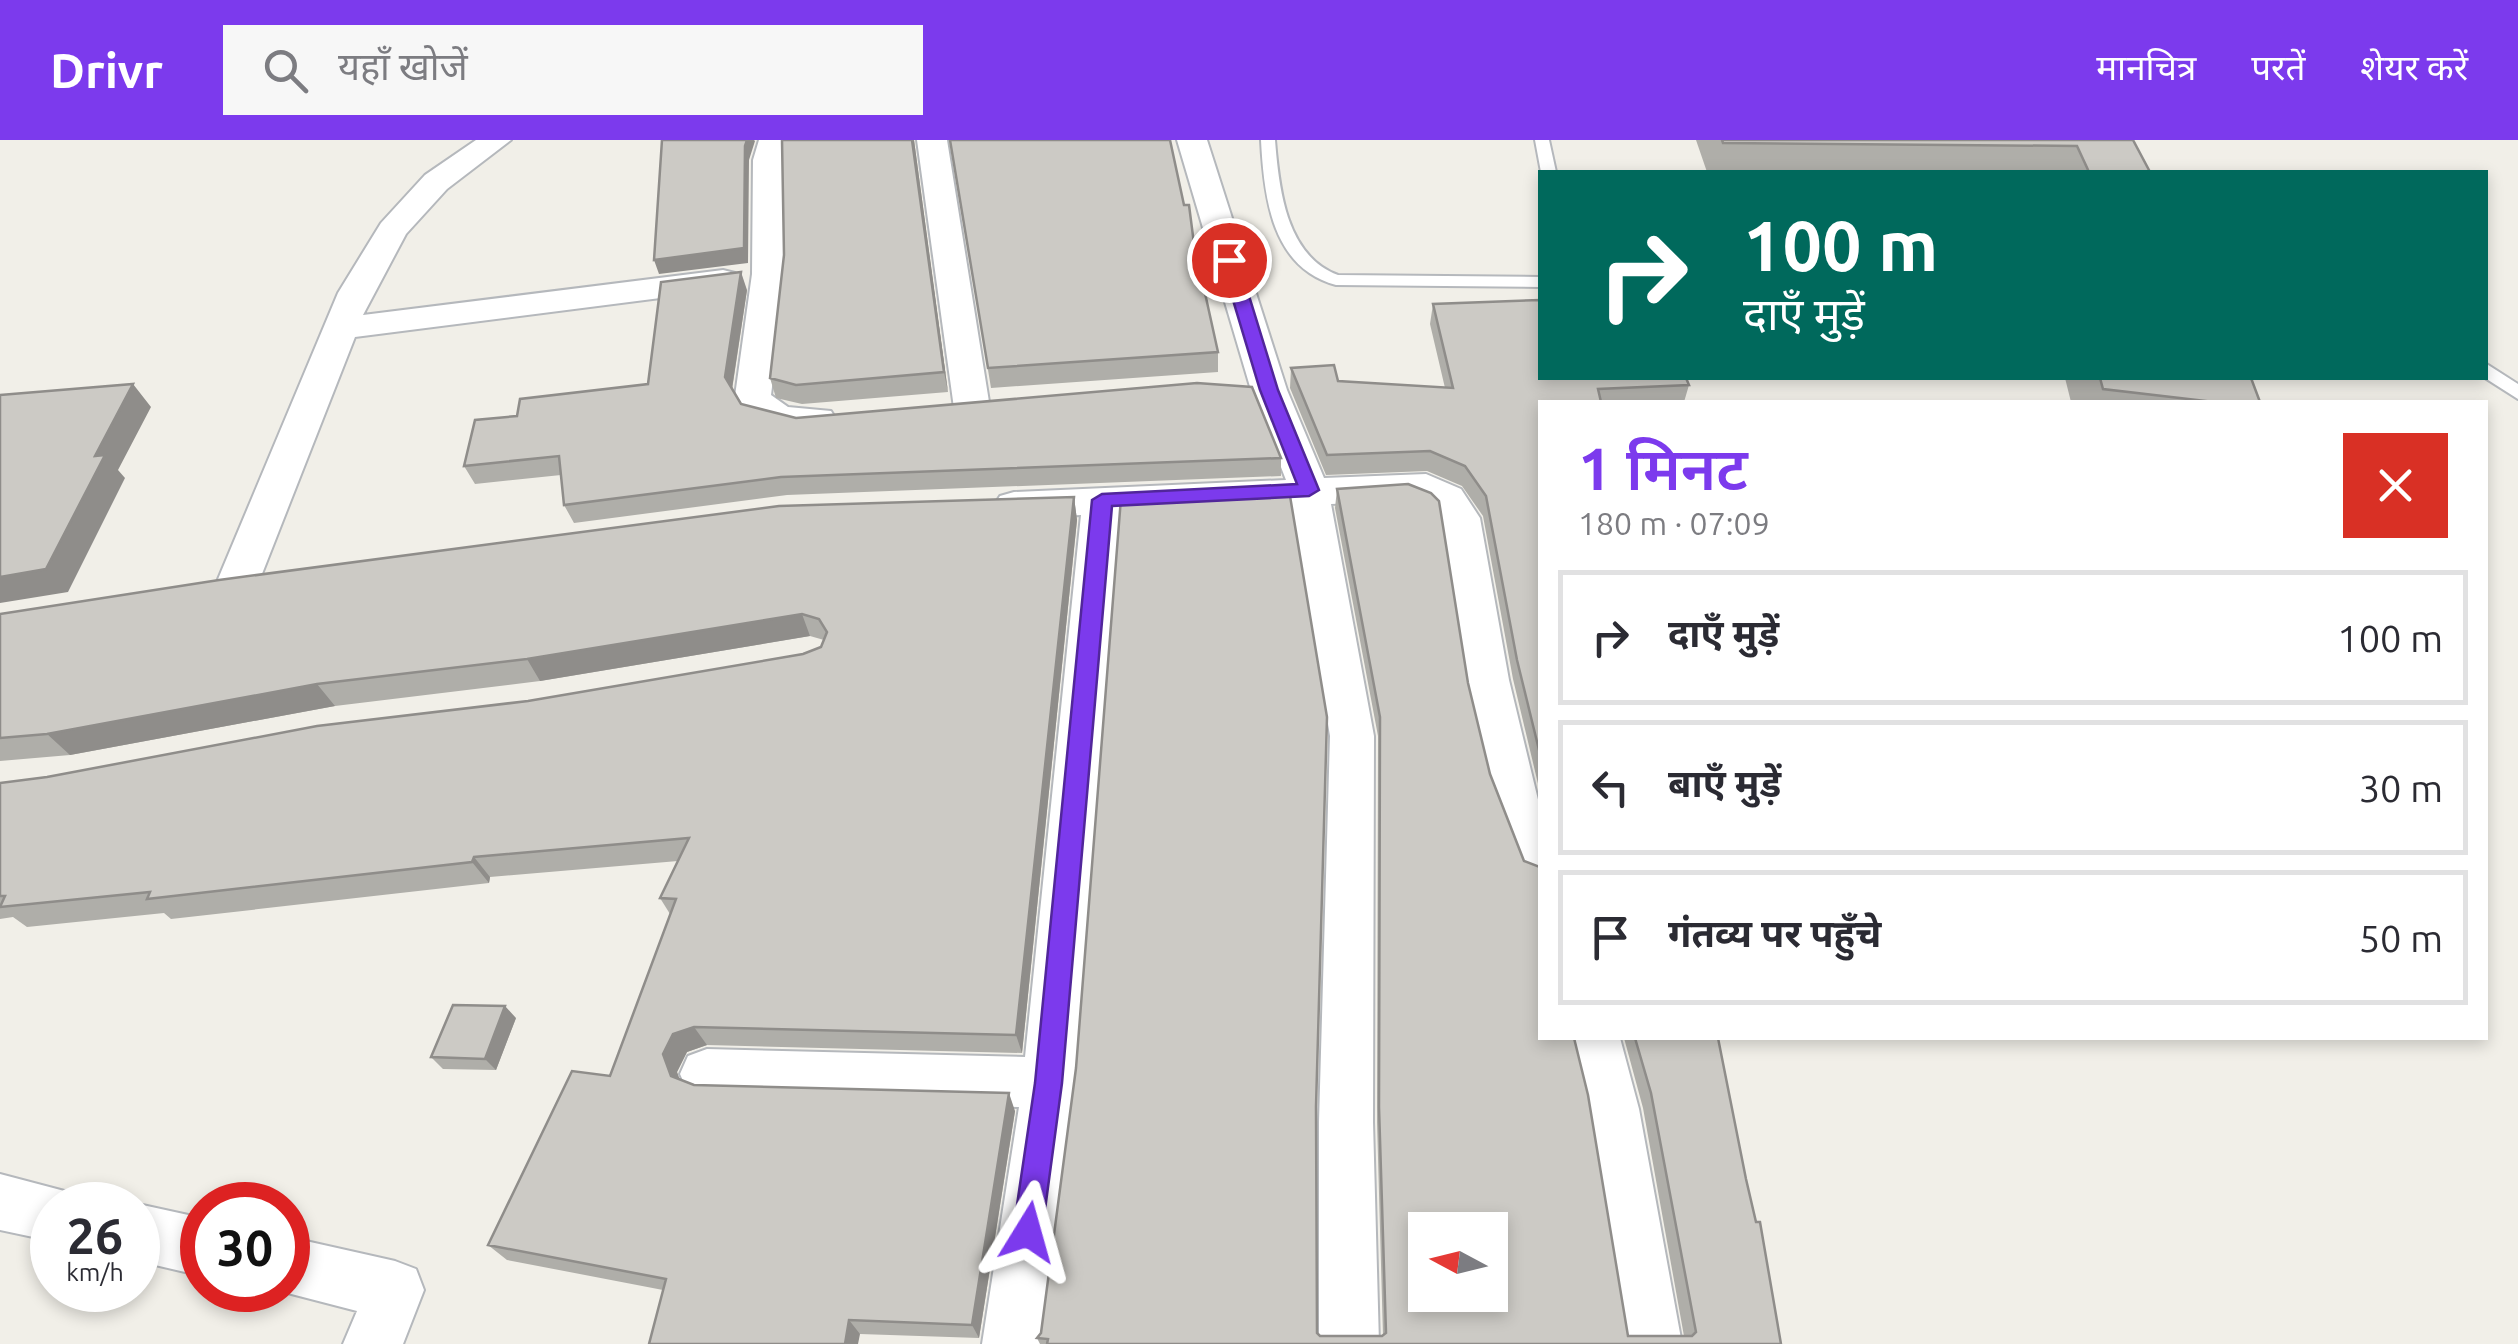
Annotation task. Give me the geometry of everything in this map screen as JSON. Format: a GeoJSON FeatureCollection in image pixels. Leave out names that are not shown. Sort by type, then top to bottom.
{"type":"FeatureCollection","features":[{"type":"Feature","properties":{"kind":"street"},"geometry":{"type":"LineString","coordinates":[[237,584],[355,292],[392,230],[436,182],[496,140]]}},
{"type":"Feature","properties":{"kind":"street"},"geometry":{"type":"LineString","coordinates":[[774,140],[768,160],[769,274],[752,396],[761,410],[802,420],[859,416]]}},
{"type":"Feature","properties":{"kind":"street"},"geometry":{"type":"LineString","coordinates":[[932,140],[972,408]]}},
{"type":"Feature","properties":{"kind":"street"},"geometry":{"type":"LineString","coordinates":[[1192,140],[1251,389],[1309,490],[1352,736],[1346,1122],[1349,1344]]}},
{"type":"Feature","properties":{"kind":"street"},"geometry":{"type":"LineString","coordinates":[[340,328],[769,274]]}},
{"type":"Feature","properties":{"kind":"street"},"geometry":{"type":"LineString","coordinates":[[934,411],[1010,404]]}},
{"type":"Feature","properties":{"kind":"street"},"geometry":{"type":"LineString","coordinates":[[973,508],[1426,487],[1447,498],[1460,518],[1486,680],[1512,797],[1538,859]]}},
{"type":"Feature","properties":{"kind":"street"},"geometry":{"type":"LineString","coordinates":[[1012,1344],[1049,1083],[1102,500]]}},
{"type":"Feature","properties":{"kind":"street"},"geometry":{"type":"LineString","coordinates":[[1595,1040],[1612,1109],[1652,1344]]}},
{"type":"Feature","properties":{"kind":"street"},"geometry":{"type":"LineString","coordinates":[[707,1074],[1049,1083]]}},
{"type":"Feature","properties":{"kind":"street"},"geometry":{"type":"LineString","coordinates":[[0,1202],[30,1209]]}},
{"type":"Feature","properties":{"kind":"street"},"geometry":{"type":"LineString","coordinates":[[310,1271],[395,1290],[373,1344]]}},
{"type":"Feature","properties":{"kind":"lane"},"geometry":{"type":"LineString","coordinates":[[1268,140],[1280,212],[1300,260],[1319,274],[1336,280],[1538,282]]}},
{"type":"Feature","properties":{"kind":"lane"},"geometry":{"type":"LineString","coordinates":[[1542,140],[1548,170]]}},
{"type":"Feature","properties":{"kind":"lane"},"geometry":{"type":"LineString","coordinates":[[2488,371],[2518,393]]}},
{"type":"Feature","properties":{"kind":"building"},"geometry":{"type":"Polygon","coordinates":[[[662,140],[747,140],[744,248],[654,260],[662,140]]]}},
{"type":"Feature","properties":{"kind":"building"},"geometry":{"type":"Polygon","coordinates":[[[782,140],[912,140],[944,372],[796,385],[770,378],[784,255],[782,140]]]}},
{"type":"Feature","properties":{"kind":"building"},"geometry":{"type":"Polygon","coordinates":[[[950,140],[1170,140],[1184,205],[1189,205],[1198,275],[1218,352],[988,368],[950,140]]]}},
{"type":"Feature","properties":{"kind":"building"},"geometry":{"type":"Polygon","coordinates":[[[1722,140],[2133,140],[2149,170],[2088,170],[2077,146],[1722,140]]]}},
{"type":"Feature","properties":{"kind":"building"},"geometry":{"type":"Polygon","coordinates":[[[741,272],[725,377],[741,404],[796,418],[1197,383],[1252,387],[1281,458],[781,477],[564,505],[559,456],[464,466],[475,420],[517,416],[520,399],[648,384],[661,282],[741,272]]]}},
{"type":"Feature","properties":{"kind":"building"},"geometry":{"type":"Polygon","coordinates":[[[1538,300],[1538,380],[1687,380],[1689,385],[1598,389],[1601,400],[1538,400],[1538,746],[1517,660],[1486,496],[1465,466],[1430,451],[1327,455],[1291,368],[1334,365],[1338,381],[1453,388],[1433,304],[1538,300]]]}},
{"type":"Feature","properties":{"kind":"building"},"geometry":{"type":"Polygon","coordinates":[[[2101,380],[2252,380],[2259,400],[2197,400],[2103,389],[2101,380]]]}},
{"type":"Feature","properties":{"kind":"building"},"geometry":{"type":"Polygon","coordinates":[[[133,384],[95,456],[105,455],[46,569],[0,577],[0,395],[133,384]]]}},
{"type":"Feature","properties":{"kind":"building"},"geometry":{"type":"Polygon","coordinates":[[[1408,484],[1431,493],[1439,501],[1468,683],[1490,774],[1524,861],[1538,866],[1538,1040],[1574,1040],[1588,1095],[1628,1336],[1692,1336],[1696,1332],[1651,1093],[1636,1040],[1718,1040],[1746,1179],[1756,1222],[1760,1222],[1781,1344],[1047,1344],[1048,1339],[1037,1338],[1041,1333],[1076,1068],[1121,498],[1289,490],[1327,717],[1316,1107],[1320,1336],[1386,1333],[1379,1107],[1380,717],[1337,489],[1408,484]]]}},
{"type":"Feature","properties":{"kind":"building"},"geometry":{"type":"Polygon","coordinates":[[[1074,497],[1016,1035],[694,1027],[673,1034],[663,1054],[671,1076],[694,1085],[1009,1093],[972,1325],[849,1320],[845,1344],[649,1344],[666,1279],[488,1245],[572,1071],[610,1076],[676,899],[660,898],[689,838],[474,857],[472,862],[147,899],[150,892],[0,907],[5,896],[0,896],[0,783],[317,726],[528,701],[803,654],[821,647],[827,632],[819,619],[802,614],[527,659],[317,684],[47,734],[0,738],[0,614],[219,580],[779,506],[1074,497]]]}},
{"type":"Feature","properties":{"kind":"building"},"geometry":{"type":"Polygon","coordinates":[[[453,1005],[505,1006],[485,1059],[431,1057],[453,1005]]]}},
{"type":"Feature","properties":{"kind":"route"},"geometry":{"type":"LineString","coordinates":[[1028,1232],[1049,1083],[1102,500],[1309,490],[1269,390],[1229,260]]}}]}
